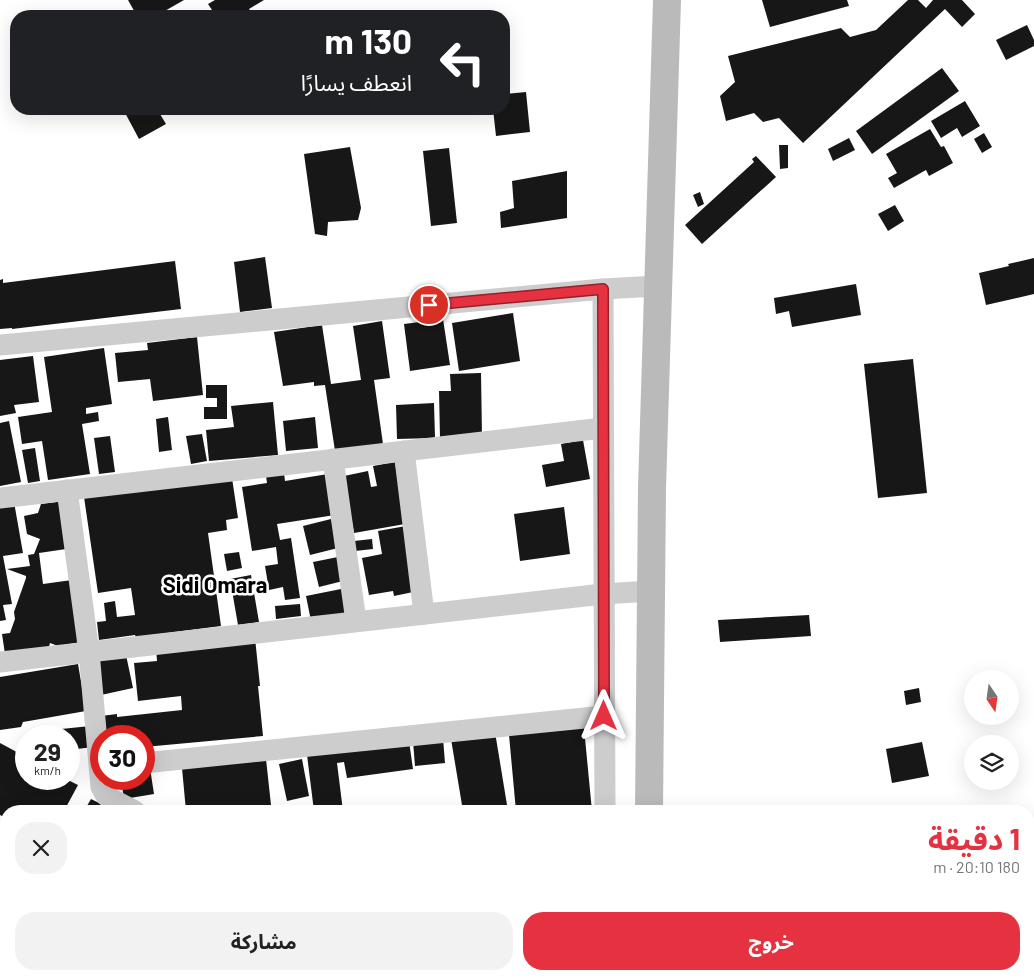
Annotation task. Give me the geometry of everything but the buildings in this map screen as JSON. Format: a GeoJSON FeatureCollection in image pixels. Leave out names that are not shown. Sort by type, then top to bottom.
{"type":"FeatureCollection","features":[{"type":"Feature","properties":{"kind":"main road"},"geometry":{"type":"LineString","coordinates":[[649,805],[652,488],[667,0]]}},
{"type":"Feature","properties":{"kind":"street"},"geometry":{"type":"LineString","coordinates":[[0,345],[603,289],[657,286]]}},
{"type":"Feature","properties":{"kind":"street"},"geometry":{"type":"LineString","coordinates":[[603,289],[605,805]]}},
{"type":"Feature","properties":{"kind":"street"},"geometry":{"type":"LineString","coordinates":[[0,498],[603,428]]}},
{"type":"Feature","properties":{"kind":"street"},"geometry":{"type":"LineString","coordinates":[[404,451],[424,614]]}},
{"type":"Feature","properties":{"kind":"street"},"geometry":{"type":"LineString","coordinates":[[333,459],[356,621]]}},
{"type":"Feature","properties":{"kind":"street"},"geometry":{"type":"LineString","coordinates":[[67,490],[89,652],[96,725]]}},
{"type":"Feature","properties":{"kind":"street"},"geometry":{"type":"LineString","coordinates":[[0,662],[356,621],[651,590]]}},
{"type":"Feature","properties":{"kind":"street"},"geometry":{"type":"LineString","coordinates":[[155,762],[604,716]]}},
{"type":"Feature","properties":{"kind":"street"},"geometry":{"type":"LineString","coordinates":[[103,790],[106,796],[123,805]]}},
{"type":"Feature","properties":{"kind":"district","name":"Sidi Omara"},"geometry":{"type":"Point","coordinates":[215,585]}},
{"type":"Feature","properties":{"kind":"route"},"geometry":{"type":"LineString","coordinates":[[429,305],[603,289],[604,716]]}}]}
